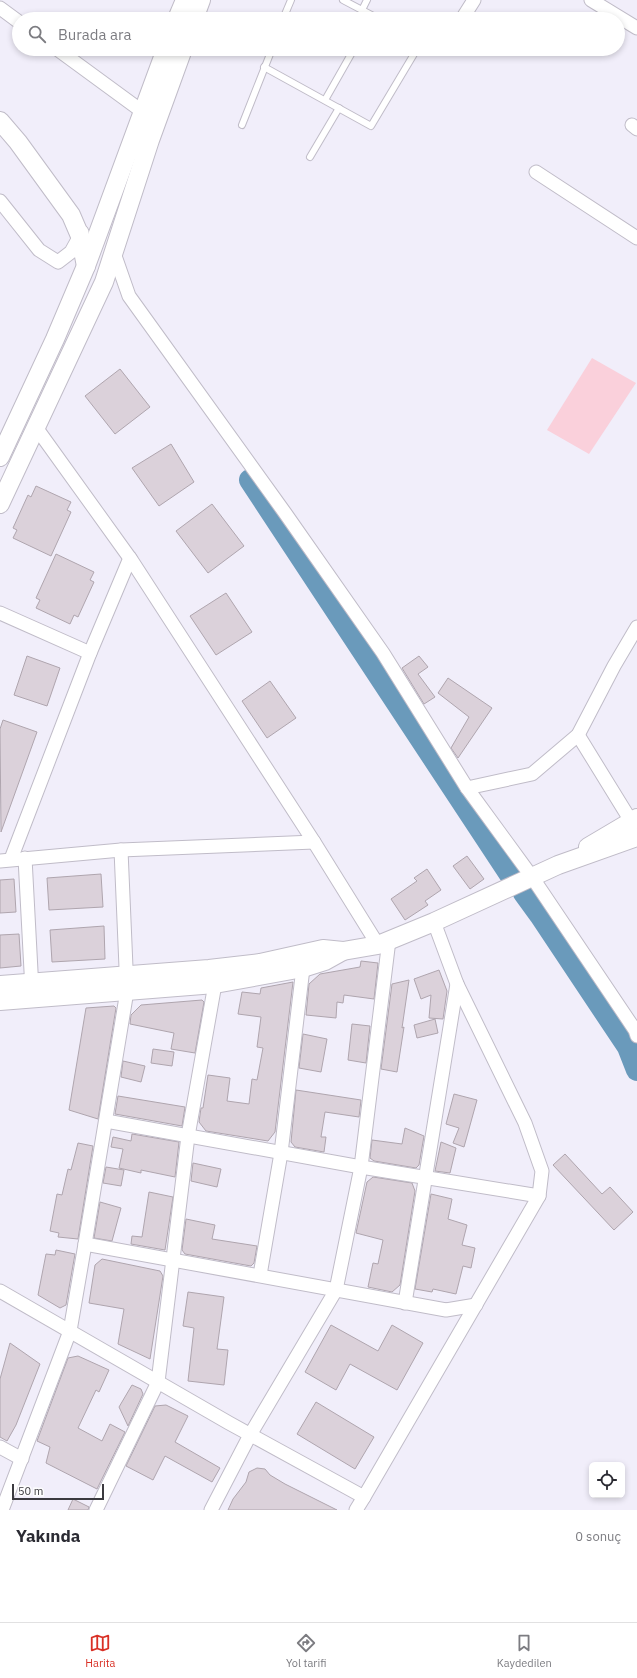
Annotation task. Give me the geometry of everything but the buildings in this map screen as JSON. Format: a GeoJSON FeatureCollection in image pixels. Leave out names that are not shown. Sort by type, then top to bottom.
{"type":"FeatureCollection","features":[{"type":"Feature","properties":{"kind":"main road"},"geometry":{"type":"LineString","coordinates":[[181,12],[185,0]]}},
{"type":"Feature","properties":{"kind":"main road"},"geometry":{"type":"LineString","coordinates":[[197,12],[201,0]]}},
{"type":"Feature","properties":{"kind":"main road"},"geometry":{"type":"LineString","coordinates":[[0,457],[55,339],[86,266],[83,228],[143,112],[163,56]]}},
{"type":"Feature","properties":{"kind":"main road"},"geometry":{"type":"LineString","coordinates":[[0,504],[35,426],[104,282],[150,140],[180,56]]}},
{"type":"Feature","properties":{"kind":"main road"},"geometry":{"type":"LineString","coordinates":[[0,121],[18,142],[83,228],[114,253]]}},
{"type":"Feature","properties":{"kind":"main road"},"geometry":{"type":"LineString","coordinates":[[86,266],[104,282]]}},
{"type":"Feature","properties":{"kind":"main road"},"geometry":{"type":"LineString","coordinates":[[127,983],[215,984],[303,968],[325,961],[343,951],[384,942],[434,922],[558,865],[635,825]]}},
{"type":"Feature","properties":{"kind":"main road"},"geometry":{"type":"LineString","coordinates":[[0,1001],[32,991],[127,983],[209,969],[260,963],[323,949],[343,951]]}},
{"type":"Feature","properties":{"kind":"main road"},"geometry":{"type":"LineString","coordinates":[[0,985],[32,991]]}},
{"type":"Feature","properties":{"kind":"street"},"geometry":{"type":"LineString","coordinates":[[466,12],[474,0]]}},
{"type":"Feature","properties":{"kind":"street"},"geometry":{"type":"LineString","coordinates":[[591,0],[611,12]]}},
{"type":"Feature","properties":{"kind":"street"},"geometry":{"type":"LineString","coordinates":[[0,8],[12,17]]}},
{"type":"Feature","properties":{"kind":"street"},"geometry":{"type":"LineString","coordinates":[[625,21],[637,28]]}},
{"type":"Feature","properties":{"kind":"street"},"geometry":{"type":"LineString","coordinates":[[67,56],[143,112]]}},
{"type":"Feature","properties":{"kind":"street"},"geometry":{"type":"LineString","coordinates":[[536,172],[637,238]]}},
{"type":"Feature","properties":{"kind":"street"},"geometry":{"type":"LineString","coordinates":[[0,201],[39,250],[58,262],[70,252],[83,228]]}},
{"type":"Feature","properties":{"kind":"street"},"geometry":{"type":"LineString","coordinates":[[114,253],[129,296],[285,513],[383,653],[467,788],[532,877],[635,1030],[637,1036]]}},
{"type":"Feature","properties":{"kind":"street"},"geometry":{"type":"LineString","coordinates":[[104,282],[129,296]]}},
{"type":"Feature","properties":{"kind":"street"},"geometry":{"type":"LineString","coordinates":[[35,426],[130,558],[314,842],[384,942],[361,1167],[336,1290],[250,1435],[211,1510]]}},
{"type":"Feature","properties":{"kind":"street"},"geometry":{"type":"LineString","coordinates":[[130,558],[6,860],[121,850],[314,842]]}},
{"type":"Feature","properties":{"kind":"street"},"geometry":{"type":"LineString","coordinates":[[0,613],[90,653]]}},
{"type":"Feature","properties":{"kind":"street"},"geometry":{"type":"LineString","coordinates":[[467,788],[532,774],[578,735],[614,666],[637,627]]}},
{"type":"Feature","properties":{"kind":"street"},"geometry":{"type":"LineString","coordinates":[[578,735],[635,825]]}},
{"type":"Feature","properties":{"kind":"street"},"geometry":{"type":"LineString","coordinates":[[2,1510],[70,1331],[106,1121],[127,983],[121,850]]}},
{"type":"Feature","properties":{"kind":"street"},"geometry":{"type":"LineString","coordinates":[[25,858],[32,991]]}},
{"type":"Feature","properties":{"kind":"street"},"geometry":{"type":"LineString","coordinates":[[356,1510],[538,1196],[542,1171],[525,1123],[457,984],[434,922]]}},
{"type":"Feature","properties":{"kind":"street"},"geometry":{"type":"LineString","coordinates":[[260,1275],[281,1153],[303,968]]}},
{"type":"Feature","properties":{"kind":"street"},"geometry":{"type":"LineString","coordinates":[[96,1510],[158,1382],[188,1136],[215,984]]}},
{"type":"Feature","properties":{"kind":"street"},"geometry":{"type":"LineString","coordinates":[[405,1303],[457,984]]}},
{"type":"Feature","properties":{"kind":"street"},"geometry":{"type":"LineString","coordinates":[[106,1121],[361,1167],[538,1196]]}},
{"type":"Feature","properties":{"kind":"street"},"geometry":{"type":"LineString","coordinates":[[85,1244],[446,1310],[476,1305]]}},
{"type":"Feature","properties":{"kind":"street"},"geometry":{"type":"LineString","coordinates":[[0,1291],[250,1435],[364,1497]]}},
{"type":"Feature","properties":{"kind":"street"},"geometry":{"type":"LineString","coordinates":[[0,1447],[22,1459]]}},
{"type":"Feature","properties":{"kind":"lane"},"geometry":{"type":"LineString","coordinates":[[286,12],[291,0]]}},
{"type":"Feature","properties":{"kind":"lane"},"geometry":{"type":"LineString","coordinates":[[343,0],[365,12]]}},
{"type":"Feature","properties":{"kind":"lane"},"geometry":{"type":"LineString","coordinates":[[362,10],[367,0]]}},
{"type":"Feature","properties":{"kind":"lane"},"geometry":{"type":"LineString","coordinates":[[242,125],[269,56]]}},
{"type":"Feature","properties":{"kind":"lane"},"geometry":{"type":"LineString","coordinates":[[326,100],[350,56]]}},
{"type":"Feature","properties":{"kind":"lane"},"geometry":{"type":"LineString","coordinates":[[264,67],[371,126],[413,56]]}},
{"type":"Feature","properties":{"kind":"lane"},"geometry":{"type":"LineString","coordinates":[[310,157],[339,108]]}},
{"type":"Feature","properties":{"kind":"shaded area"},"geometry":{"type":"Polygon","coordinates":[[[592,358],[636,383],[589,454],[547,430],[592,358]]]}},
{"type":"Feature","properties":{"kind":"waterway"},"geometry":{"type":"LineString","coordinates":[[250,480],[511,876]]}},
{"type":"Feature","properties":{"kind":"waterway"},"geometry":{"type":"LineString","coordinates":[[524,893],[628,1047],[637,1070]]}}]}
